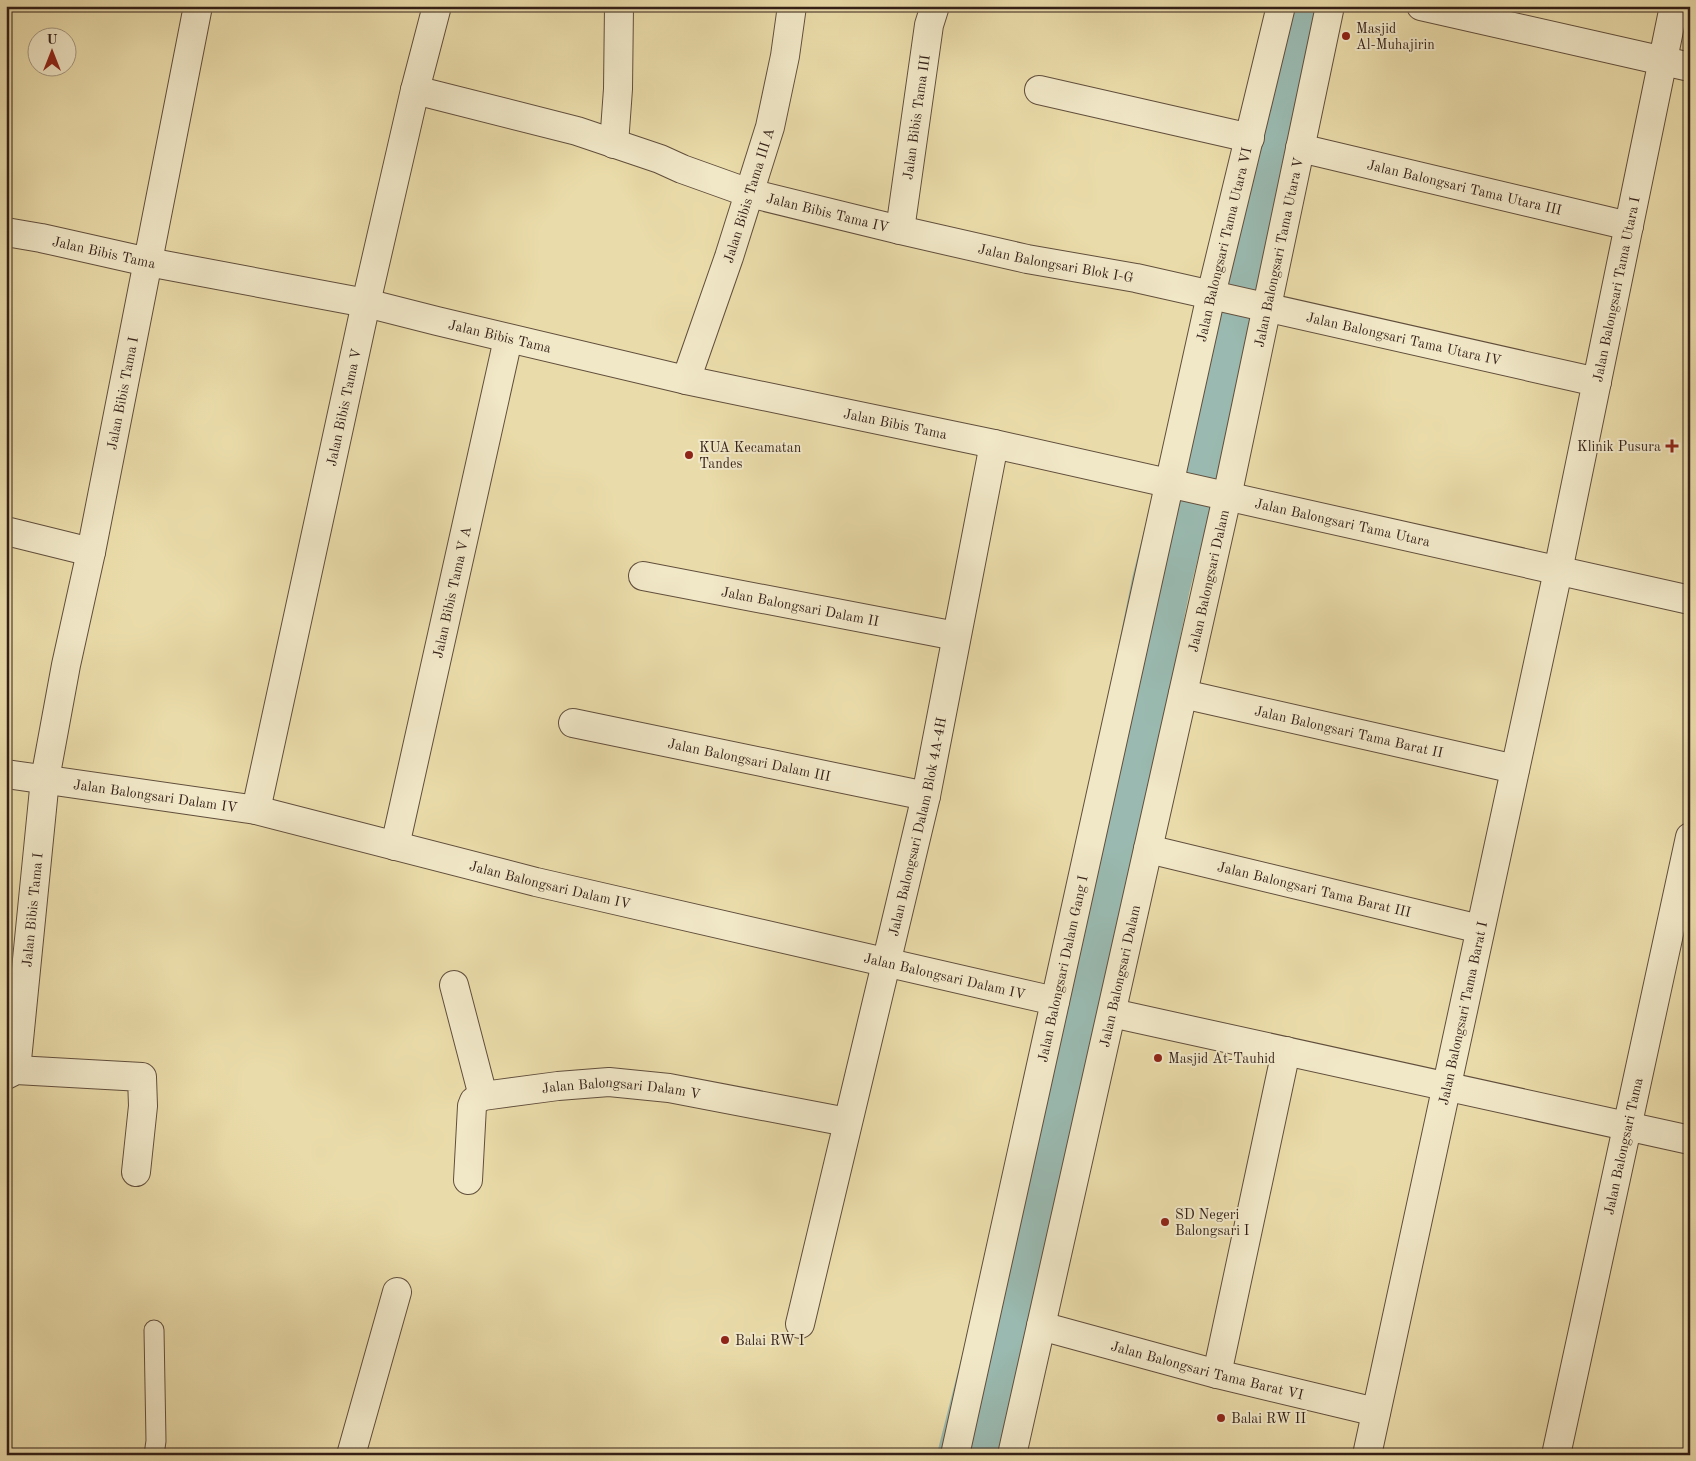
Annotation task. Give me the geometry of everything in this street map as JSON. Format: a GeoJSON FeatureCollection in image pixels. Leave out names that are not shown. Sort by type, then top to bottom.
{"type":"FeatureCollection","features":[{"type":"Feature","properties":{"kind":"street","name":"Jalan Bibis Tama I"},"geometry":{"type":"LineString","coordinates":[[11,1072],[45,779],[66,665],[198,6]]}},
{"type":"Feature","properties":{"kind":"street","name":"Jalan Bibis Tama V"},"geometry":{"type":"LineString","coordinates":[[256,810],[366,303],[415,90],[437,6]]}},
{"type":"Feature","properties":{"kind":"street"},"geometry":{"type":"LineString","coordinates":[[614,144],[618,88],[619,6]]}},
{"type":"Feature","properties":{"kind":"street","name":"Jalan Bibis Tama III A"},"geometry":{"type":"LineString","coordinates":[[686,380],[770,127],[785,56],[792,6]]}},
{"type":"Feature","properties":{"kind":"street","name":"Jalan Bibis Tama III"},"geometry":{"type":"LineString","coordinates":[[900,230],[929,25],[935,6]]}},
{"type":"Feature","properties":{"kind":"street","name":"Jalan Balongsari Tama Utara VI"},"geometry":{"type":"LineString","coordinates":[[1174,485],[1240,302],[1250,138],[1281,6]]}},
{"type":"Feature","properties":{"kind":"street","name":"Jalan Balongsari Tama Utara V"},"geometry":{"type":"LineString","coordinates":[[1224,496],[1240,302],[1300,148],[1330,6]]}},
{"type":"Feature","properties":{"kind":"street"},"geometry":{"type":"LineString","coordinates":[[1421,6],[1690,66]]}},
{"type":"Feature","properties":{"kind":"street","name":"Jalan Balongsari Tama Utara I"},"geometry":{"type":"LineString","coordinates":[[1558,571],[1674,6]]}},
{"type":"Feature","properties":{"kind":"street","name":"Jalan Bibis Tama IV"},"geometry":{"type":"LineString","coordinates":[[415,90],[576,132],[660,159],[749,193],[900,230]]}},
{"type":"Feature","properties":{"kind":"street"},"geometry":{"type":"LineString","coordinates":[[1039,90],[1250,138]]}},
{"type":"Feature","properties":{"kind":"street","name":"Jalan Balongsari Tama Utara III"},"geometry":{"type":"LineString","coordinates":[[1300,148],[1629,226]]}},
{"type":"Feature","properties":{"kind":"street","name":"Jalan Balongsari Blok I-G"},"geometry":{"type":"LineString","coordinates":[[900,230],[1027,259],[1136,278],[1240,302]]}},
{"type":"Feature","properties":{"kind":"street","name":"Jalan Bibis Tama"},"geometry":{"type":"LineString","coordinates":[[6,232],[148,262],[366,303],[508,339],[686,380],[994,444]]}},
{"type":"Feature","properties":{"kind":"street","name":"Jalan Balongsari Tama Utara IV"},"geometry":{"type":"LineString","coordinates":[[1240,302],[1597,382]]}},
{"type":"Feature","properties":{"kind":"street","name":"Jalan Bibis Tama V A"},"geometry":{"type":"LineString","coordinates":[[395,846],[508,339]]}},
{"type":"Feature","properties":{"kind":"street","name":"Jalan Balongsari Tama Utara"},"geometry":{"type":"LineString","coordinates":[[994,444],[1690,600]]}},
{"type":"Feature","properties":{"kind":"street","name":"Jalan Balongsari Dalam Blok 4A-4H"},"geometry":{"type":"LineString","coordinates":[[800,1324],[926,796],[994,444]]}},
{"type":"Feature","properties":{"kind":"street","name":"Jalan Balongsari Dalam Gang I"},"geometry":{"type":"LineString","coordinates":[[955,1455],[1055,1001],[1174,485]]}},
{"type":"Feature","properties":{"kind":"street","name":"Jalan Balongsari Dalam"},"geometry":{"type":"LineString","coordinates":[[1012,1455],[1183,694],[1224,496]]}},
{"type":"Feature","properties":{"kind":"street"},"geometry":{"type":"LineString","coordinates":[[6,531],[90,552]]}},
{"type":"Feature","properties":{"kind":"street","name":"Jalan Balongsari Tama Barat I"},"geometry":{"type":"LineString","coordinates":[[1367,1455],[1558,571]]}},
{"type":"Feature","properties":{"kind":"street","name":"Jalan Balongsari Dalam II"},"geometry":{"type":"LineString","coordinates":[[643,576],[956,636]]}},
{"type":"Feature","properties":{"kind":"street","name":"Jalan Balongsari Tama Barat II"},"geometry":{"type":"LineString","coordinates":[[1183,694],[1515,770]]}},
{"type":"Feature","properties":{"kind":"street","name":"Jalan Balongsari Dalam III"},"geometry":{"type":"LineString","coordinates":[[573,723],[926,796]]}},
{"type":"Feature","properties":{"kind":"street"},"geometry":{"type":"LineString","coordinates":[[6,774],[45,779]]}},
{"type":"Feature","properties":{"kind":"street","name":"Jalan Balongsari Dalam IV"},"geometry":{"type":"LineString","coordinates":[[45,779],[256,810],[536,882],[1055,1001]]}},
{"type":"Feature","properties":{"kind":"street","name":"Jalan Balongsari Tama"},"geometry":{"type":"LineString","coordinates":[[1556,1455],[1690,837]]}},
{"type":"Feature","properties":{"kind":"street","name":"Jalan Balongsari Tama Barat III"},"geometry":{"type":"LineString","coordinates":[[1148,849],[1480,929]]}},
{"type":"Feature","properties":{"kind":"street"},"geometry":{"type":"LineString","coordinates":[[454,985],[483,1096],[474,1101],[472,1106],[468,1180]]}},
{"type":"Feature","properties":{"kind":"street"},"geometry":{"type":"LineString","coordinates":[[1112,1012],[1690,1140]]}},
{"type":"Feature","properties":{"kind":"street"},"geometry":{"type":"LineString","coordinates":[[1217,1374],[1286,1051]]}},
{"type":"Feature","properties":{"kind":"street"},"geometry":{"type":"LineString","coordinates":[[11,1072],[142,1077],[143,1106],[136,1172]]}},
{"type":"Feature","properties":{"kind":"street","name":"Jalan Balongsari Dalam V"},"geometry":{"type":"LineString","coordinates":[[483,1096],[558,1086],[609,1082],[669,1088],[847,1122]]}},
{"type":"Feature","properties":{"kind":"street"},"geometry":{"type":"LineString","coordinates":[[351,1455],[397,1292]]}},
{"type":"Feature","properties":{"kind":"street","name":"Jalan Balongsari Tama Barat VI"},"geometry":{"type":"LineString","coordinates":[[1041,1326],[1217,1374],[1376,1412]]}},
{"type":"Feature","properties":{"kind":"lane"},"geometry":{"type":"LineString","coordinates":[[154,1330],[156,1441],[154,1455]]}},
{"type":"Feature","properties":{"kind":"waterway"},"geometry":{"type":"LineString","coordinates":[[967,1455],[993,1353],[1128,747],[1161,584],[1193,457],[1234,317],[1237,291],[1298,40],[1304,6]]}},
{"type":"Feature","properties":{"kind":"place","name":"Masjid Al-Muhajirin"},"geometry":{"type":"Point","coordinates":[1346,36]}},
{"type":"Feature","properties":{"kind":"place","name":"Klinik Pusura"},"geometry":{"type":"Point","coordinates":[1672,446]}},
{"type":"Feature","properties":{"kind":"place","name":"KUA Kecamatan Tandes"},"geometry":{"type":"Point","coordinates":[689,455]}},
{"type":"Feature","properties":{"kind":"place","name":"Masjid At-Tauhid"},"geometry":{"type":"Point","coordinates":[1158,1058]}},
{"type":"Feature","properties":{"kind":"place","name":"SD Negeri Balongsari I"},"geometry":{"type":"Point","coordinates":[1165,1222]}},
{"type":"Feature","properties":{"kind":"place","name":"Balai RW I"},"geometry":{"type":"Point","coordinates":[725,1340]}},
{"type":"Feature","properties":{"kind":"place","name":"Balai RW II"},"geometry":{"type":"Point","coordinates":[1221,1418]}}]}
